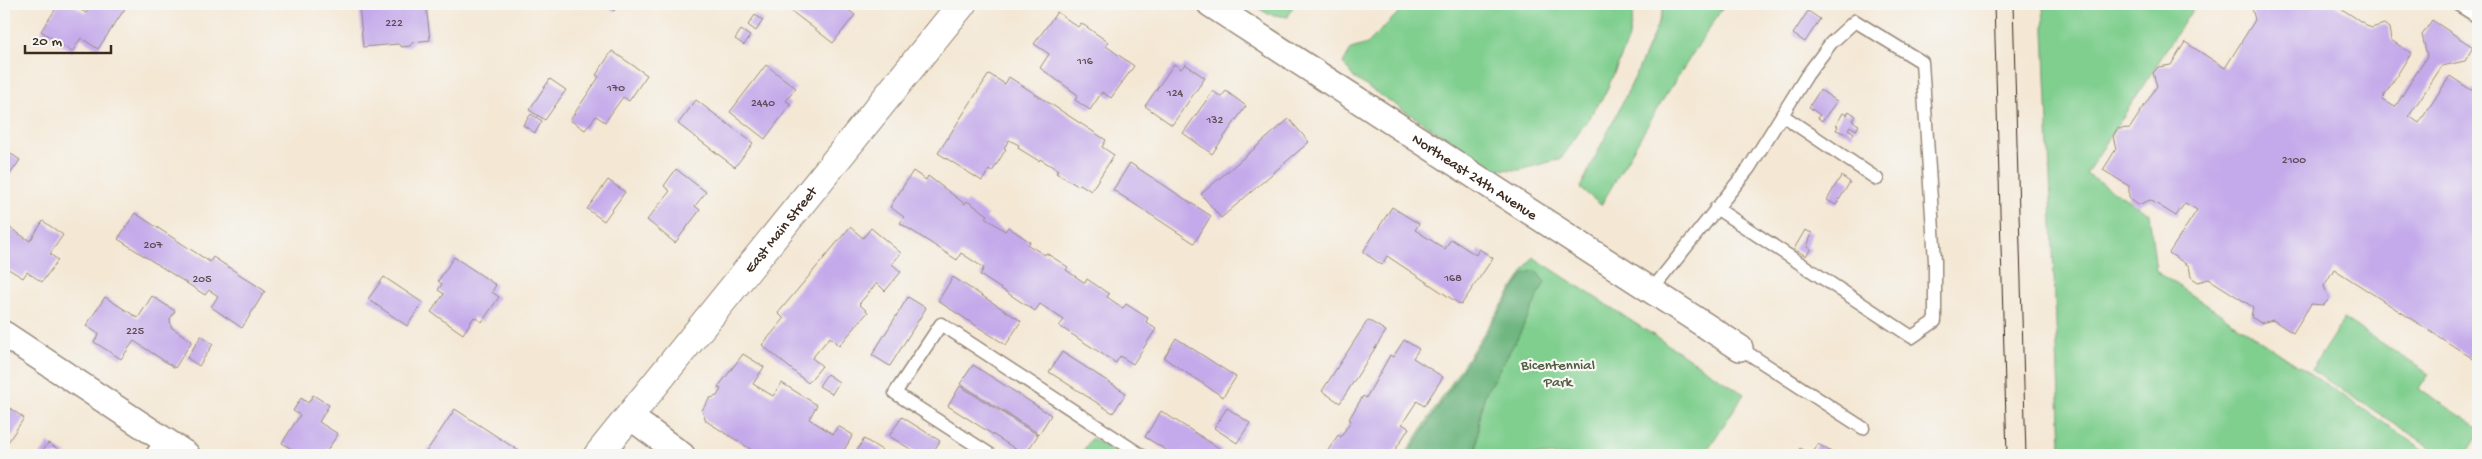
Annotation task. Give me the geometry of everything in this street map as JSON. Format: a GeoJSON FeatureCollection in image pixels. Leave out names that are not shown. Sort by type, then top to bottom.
{"type":"FeatureCollection","features":[{"type":"Feature","properties":{"kind":"main road","name":"East Main Street"},"geometry":{"type":"LineString","coordinates":[[598,455],[962,4]]}},
{"type":"Feature","properties":{"kind":"street","name":"Northeast 24th Avenue"},"geometry":{"type":"LineString","coordinates":[[1210,4],[1740,348]]}},
{"type":"Feature","properties":{"kind":"street"},"geometry":{"type":"LineString","coordinates":[[4,334],[157,447],[187,455]]}},
{"type":"Feature","properties":{"kind":"street"},"geometry":{"type":"LineString","coordinates":[[629,416],[682,455]]}},
{"type":"Feature","properties":{"kind":"lane"},"geometry":{"type":"LineString","coordinates":[[2457,4],[2478,17]]}},
{"type":"Feature","properties":{"kind":"lane"},"geometry":{"type":"LineString","coordinates":[[1651,291],[1716,208],[1749,168],[1807,75],[1831,43],[1855,21],[1922,62],[1934,261],[1934,321],[1912,337],[1716,208]]}},
{"type":"Feature","properties":{"kind":"lane"},"geometry":{"type":"LineString","coordinates":[[1782,115],[1877,179]]}},
{"type":"Feature","properties":{"kind":"lane"},"geometry":{"type":"LineString","coordinates":[[991,455],[896,393],[941,324],[1141,455]]}},
{"type":"Feature","properties":{"kind":"lane"},"geometry":{"type":"LineString","coordinates":[[1740,348],[1863,428]]}},
{"type":"Feature","properties":{"kind":"green space"},"geometry":{"type":"Polygon","coordinates":[[[1252,4],[1294,4],[1288,17],[1268,14],[1252,4]]]}},
{"type":"Feature","properties":{"kind":"green space"},"geometry":{"type":"Polygon","coordinates":[[[1407,4],[1635,4],[1628,41],[1605,94],[1561,159],[1519,170],[1494,169],[1354,78],[1343,63],[1351,49],[1367,44],[1407,4]]]}},
{"type":"Feature","properties":{"kind":"green space"},"geometry":{"type":"Polygon","coordinates":[[[1664,4],[1725,4],[1657,109],[1601,205],[1580,188],[1635,77],[1661,17],[1664,4]]]}},
{"type":"Feature","properties":{"kind":"green space"},"geometry":{"type":"Polygon","coordinates":[[[2043,4],[2196,4],[2086,174],[2149,213],[2156,271],[2432,455],[2118,455],[2108,449],[2061,447],[2043,4]]]}},
{"type":"Feature","properties":{"kind":"green space","name":"Bicentennial Park"},"geometry":{"type":"Polygon","coordinates":[[[1533,257],[1744,394],[1704,455],[1405,455],[1533,257]]]}},
{"type":"Feature","properties":{"kind":"green space"},"geometry":{"type":"Polygon","coordinates":[[[1535,270],[1545,282],[1518,337],[1485,394],[1479,418],[1476,455],[1408,455],[1524,274],[1535,270]]]}},
{"type":"Feature","properties":{"kind":"green space"},"geometry":{"type":"Polygon","coordinates":[[[2344,319],[2429,374],[2419,389],[2478,427],[2478,436],[2466,455],[2443,455],[2311,370],[2344,319]]]}},
{"type":"Feature","properties":{"kind":"green space"},"geometry":{"type":"Polygon","coordinates":[[[1092,438],[1119,455],[1080,455],[1092,438]]]}},
{"type":"Feature","properties":{"kind":"green space"},"geometry":{"type":"Polygon","coordinates":[[[2071,448],[2108,449],[2118,455],[2070,455],[2071,448]]]}},
{"type":"Feature","properties":{"kind":"building"},"geometry":{"type":"Polygon","coordinates":[[[59,4],[71,4],[86,13],[92,4],[128,4],[98,49],[81,38],[72,52],[41,31],[59,4]]]}},
{"type":"Feature","properties":{"kind":"building"},"geometry":{"type":"Polygon","coordinates":[[[359,4],[426,4],[430,40],[413,42],[410,46],[402,47],[398,44],[363,47],[359,4]]]}},
{"type":"Feature","properties":{"kind":"building"},"geometry":{"type":"Polygon","coordinates":[[[604,4],[619,4],[614,11],[604,4]]]}},
{"type":"Feature","properties":{"kind":"building"},"geometry":{"type":"Polygon","coordinates":[[[782,4],[840,4],[855,15],[833,43],[782,4]]]}},
{"type":"Feature","properties":{"kind":"building"},"geometry":{"type":"Polygon","coordinates":[[[2254,4],[2334,4],[2371,28],[2384,24],[2389,28],[2391,40],[2411,53],[2382,99],[2395,107],[2427,56],[2422,35],[2432,20],[2473,47],[2465,61],[2442,66],[2409,116],[2419,123],[2450,76],[2471,90],[2478,88],[2478,362],[2334,269],[2324,286],[2329,299],[2324,305],[2311,304],[2293,333],[2273,320],[2261,323],[2251,317],[2253,307],[2209,279],[2198,282],[2191,277],[2189,266],[2169,253],[2197,210],[2185,203],[2176,216],[2150,200],[2138,205],[2129,198],[2129,186],[2103,170],[2116,149],[2113,136],[2117,129],[2130,128],[2157,86],[2153,73],[2158,67],[2171,65],[2185,42],[2225,68],[2255,20],[2252,8],[2254,4]]]}},
{"type":"Feature","properties":{"kind":"building"},"geometry":{"type":"Polygon","coordinates":[[[1808,11],[1820,19],[1805,42],[1793,34],[1808,11]]]}},
{"type":"Feature","properties":{"kind":"building"},"geometry":{"type":"Polygon","coordinates":[[[1057,12],[1078,27],[1081,23],[1108,42],[1106,46],[1134,66],[1111,98],[1102,92],[1090,110],[1075,100],[1078,95],[1040,68],[1049,54],[1034,44],[1057,12]]]}},
{"type":"Feature","properties":{"kind":"building"},"geometry":{"type":"Polygon","coordinates":[[[755,15],[763,20],[756,31],[748,25],[755,15]]]}},
{"type":"Feature","properties":{"kind":"building"},"geometry":{"type":"Polygon","coordinates":[[[741,30],[750,36],[744,45],[735,39],[741,30]]]}},
{"type":"Feature","properties":{"kind":"building"},"geometry":{"type":"Polygon","coordinates":[[[612,51],[647,75],[629,101],[623,97],[605,122],[596,116],[585,130],[570,120],[599,77],[596,75],[612,51]]]}},
{"type":"Feature","properties":{"kind":"building"},"geometry":{"type":"Polygon","coordinates":[[[1174,64],[1181,69],[1185,64],[1205,78],[1172,125],[1145,106],[1174,64]]]}},
{"type":"Feature","properties":{"kind":"building"},"geometry":{"type":"Polygon","coordinates":[[[766,65],[796,88],[786,101],[791,104],[765,139],[730,112],[766,65]]]}},
{"type":"Feature","properties":{"kind":"building"},"geometry":{"type":"Polygon","coordinates":[[[989,74],[1005,84],[1009,77],[1106,140],[1102,147],[1114,155],[1091,191],[1056,173],[1058,170],[1040,159],[1039,161],[1018,148],[1019,145],[1009,140],[1004,148],[1006,149],[992,172],[989,170],[982,181],[938,153],[989,74]]]}},
{"type":"Feature","properties":{"kind":"building"},"geometry":{"type":"Polygon","coordinates":[[[550,79],[566,90],[545,120],[529,110],[550,79]]]}},
{"type":"Feature","properties":{"kind":"building"},"geometry":{"type":"Polygon","coordinates":[[[1820,90],[1837,101],[1822,121],[1818,118],[1820,115],[1809,107],[1820,90]]]}},
{"type":"Feature","properties":{"kind":"building"},"geometry":{"type":"Polygon","coordinates":[[[1213,91],[1221,97],[1226,91],[1246,106],[1212,154],[1183,133],[1213,91]]]}},
{"type":"Feature","properties":{"kind":"building"},"geometry":{"type":"Polygon","coordinates":[[[696,100],[753,143],[735,167],[678,124],[696,100]]]}},
{"type":"Feature","properties":{"kind":"building"},"geometry":{"type":"Polygon","coordinates":[[[1849,111],[1856,116],[1852,121],[1859,125],[1856,130],[1850,126],[1848,129],[1854,133],[1852,136],[1836,130],[1838,126],[1836,125],[1843,113],[1847,115],[1849,111]]]}},
{"type":"Feature","properties":{"kind":"building"},"geometry":{"type":"Polygon","coordinates":[[[531,114],[542,121],[535,133],[523,125],[531,114]]]}},
{"type":"Feature","properties":{"kind":"building"},"geometry":{"type":"Polygon","coordinates":[[[1289,119],[1309,142],[1221,218],[1201,194],[1289,119]]]}},
{"type":"Feature","properties":{"kind":"building"},"geometry":{"type":"Polygon","coordinates":[[[4,149],[20,160],[4,183],[4,149]]]}},
{"type":"Feature","properties":{"kind":"building"},"geometry":{"type":"Polygon","coordinates":[[[1130,163],[1211,216],[1194,243],[1113,190],[1130,163]]]}},
{"type":"Feature","properties":{"kind":"building"},"geometry":{"type":"Polygon","coordinates":[[[676,169],[706,192],[695,206],[700,210],[675,243],[647,220],[670,191],[664,186],[676,169]]]}},
{"type":"Feature","properties":{"kind":"building"},"geometry":{"type":"Polygon","coordinates":[[[913,171],[926,180],[928,176],[965,204],[967,201],[988,215],[986,218],[1005,231],[1008,227],[1030,242],[1028,245],[1045,255],[1046,253],[1068,267],[1066,270],[1085,283],[1087,279],[1109,294],[1107,297],[1123,308],[1126,304],[1148,318],[1146,322],[1156,329],[1133,364],[1120,356],[1116,363],[1059,326],[1064,320],[1040,304],[1035,311],[980,275],[984,268],[961,253],[957,260],[900,223],[904,217],[890,207],[913,171]]]}},
{"type":"Feature","properties":{"kind":"building"},"geometry":{"type":"Polygon","coordinates":[[[1841,176],[1850,182],[1836,205],[1827,200],[1841,176]]]}},
{"type":"Feature","properties":{"kind":"building"},"geometry":{"type":"Polygon","coordinates":[[[608,180],[625,192],[604,221],[587,209],[608,180]]]}},
{"type":"Feature","properties":{"kind":"building"},"geometry":{"type":"Polygon","coordinates":[[[1392,207],[1419,224],[1415,230],[1445,249],[1451,239],[1476,255],[1479,249],[1493,258],[1461,305],[1387,256],[1382,265],[1363,252],[1392,207]]]}},
{"type":"Feature","properties":{"kind":"building"},"geometry":{"type":"Polygon","coordinates":[[[135,213],[210,262],[213,257],[265,291],[242,328],[211,307],[218,296],[209,290],[205,295],[118,239],[135,213]]]}},
{"type":"Feature","properties":{"kind":"building"},"geometry":{"type":"Polygon","coordinates":[[[43,221],[63,235],[50,254],[58,260],[42,282],[27,272],[23,278],[5,267],[4,269],[4,224],[30,241],[43,221]]]}},
{"type":"Feature","properties":{"kind":"building"},"geometry":{"type":"Polygon","coordinates":[[[850,227],[863,238],[871,228],[901,253],[892,264],[901,272],[885,291],[877,283],[859,304],[868,312],[839,346],[830,337],[812,358],[822,366],[808,383],[762,345],[784,319],[778,313],[850,227]]]}},
{"type":"Feature","properties":{"kind":"building"},"geometry":{"type":"Polygon","coordinates":[[[1805,230],[1812,233],[1807,247],[1811,249],[1806,256],[1794,249],[1805,230]]]}},
{"type":"Feature","properties":{"kind":"building"},"geometry":{"type":"Polygon","coordinates":[[[454,257],[496,285],[492,292],[499,297],[482,322],[474,317],[463,334],[431,312],[444,294],[438,290],[442,284],[438,281],[454,257]]]}},
{"type":"Feature","properties":{"kind":"building"},"geometry":{"type":"Polygon","coordinates":[[[384,277],[423,303],[407,326],[368,299],[384,277]]]}},
{"type":"Feature","properties":{"kind":"building"},"geometry":{"type":"Polygon","coordinates":[[[953,277],[1021,321],[1006,345],[938,301],[953,277]]]}},
{"type":"Feature","properties":{"kind":"building"},"geometry":{"type":"Polygon","coordinates":[[[152,296],[175,311],[170,319],[171,327],[192,341],[175,368],[134,341],[121,359],[94,342],[99,334],[86,326],[105,297],[138,318],[152,296]]]}},
{"type":"Feature","properties":{"kind":"building"},"geometry":{"type":"Polygon","coordinates":[[[908,297],[926,308],[890,366],[872,355],[908,297]]]}},
{"type":"Feature","properties":{"kind":"building"},"geometry":{"type":"Polygon","coordinates":[[[1368,320],[1386,331],[1340,403],[1322,391],[1368,320]]]}},
{"type":"Feature","properties":{"kind":"building"},"geometry":{"type":"Polygon","coordinates":[[[201,336],[213,344],[199,366],[187,358],[201,336]]]}},
{"type":"Feature","properties":{"kind":"building"},"geometry":{"type":"Polygon","coordinates":[[[1176,338],[1236,377],[1223,397],[1164,358],[1176,338]]]}},
{"type":"Feature","properties":{"kind":"building"},"geometry":{"type":"Polygon","coordinates":[[[1404,340],[1419,349],[1413,358],[1443,377],[1424,406],[1417,401],[1402,424],[1409,428],[1392,455],[1325,455],[1338,435],[1341,437],[1351,420],[1349,419],[1363,396],[1366,398],[1390,355],[1393,357],[1404,340]]]}},
{"type":"Feature","properties":{"kind":"building"},"geometry":{"type":"Polygon","coordinates":[[[1062,352],[1126,393],[1113,413],[1049,372],[1062,352]]]}},
{"type":"Feature","properties":{"kind":"building"},"geometry":{"type":"Polygon","coordinates":[[[743,354],[764,367],[753,384],[773,396],[782,383],[817,405],[809,419],[833,434],[838,426],[853,435],[841,455],[760,455],[706,421],[702,410],[710,398],[717,396],[721,389],[718,387],[743,354]]]}},
{"type":"Feature","properties":{"kind":"building"},"geometry":{"type":"Polygon","coordinates":[[[973,365],[1051,415],[1039,434],[960,384],[973,365]]]}},
{"type":"Feature","properties":{"kind":"building"},"geometry":{"type":"Polygon","coordinates":[[[827,374],[839,382],[832,394],[819,386],[827,374]]]}},
{"type":"Feature","properties":{"kind":"building"},"geometry":{"type":"Polygon","coordinates":[[[960,386],[1038,435],[1025,455],[948,406],[960,386]]]}},
{"type":"Feature","properties":{"kind":"building"},"geometry":{"type":"Polygon","coordinates":[[[313,395],[329,405],[319,422],[338,434],[324,455],[301,455],[282,443],[300,415],[293,411],[301,398],[308,403],[313,395]]]}},
{"type":"Feature","properties":{"kind":"building"},"geometry":{"type":"Polygon","coordinates":[[[4,404],[24,418],[4,448],[4,404]]]}},
{"type":"Feature","properties":{"kind":"building"},"geometry":{"type":"Polygon","coordinates":[[[1227,408],[1250,423],[1237,443],[1214,428],[1227,408]]]}},
{"type":"Feature","properties":{"kind":"building"},"geometry":{"type":"Polygon","coordinates":[[[455,409],[525,455],[424,455],[455,409]]]}},
{"type":"Feature","properties":{"kind":"building"},"geometry":{"type":"Polygon","coordinates":[[[1161,411],[1222,450],[1219,455],[1174,455],[1145,437],[1161,411]]]}},
{"type":"Feature","properties":{"kind":"building"},"geometry":{"type":"Polygon","coordinates":[[[902,417],[940,441],[931,455],[920,455],[889,436],[902,417]]]}},
{"type":"Feature","properties":{"kind":"building"},"geometry":{"type":"Polygon","coordinates":[[[864,439],[882,450],[879,455],[854,455],[864,439]]]}},
{"type":"Feature","properties":{"kind":"building"},"geometry":{"type":"Polygon","coordinates":[[[48,443],[68,455],[40,455],[48,443]]]}},
{"type":"Feature","properties":{"kind":"building"},"geometry":{"type":"Polygon","coordinates":[[[1818,444],[1836,455],[1812,455],[1818,444]]]}},
{"type":"Feature","properties":{"kind":"building"},"geometry":{"type":"Polygon","coordinates":[[[1800,448],[1812,455],[1795,455],[1800,448]]]}},
{"type":"Feature","properties":{"kind":"tram line"},"geometry":{"type":"LineString","coordinates":[[1994,4],[2007,455]]}},
{"type":"Feature","properties":{"kind":"tram line"},"geometry":{"type":"LineString","coordinates":[[2013,4],[2026,455]]}}]}
